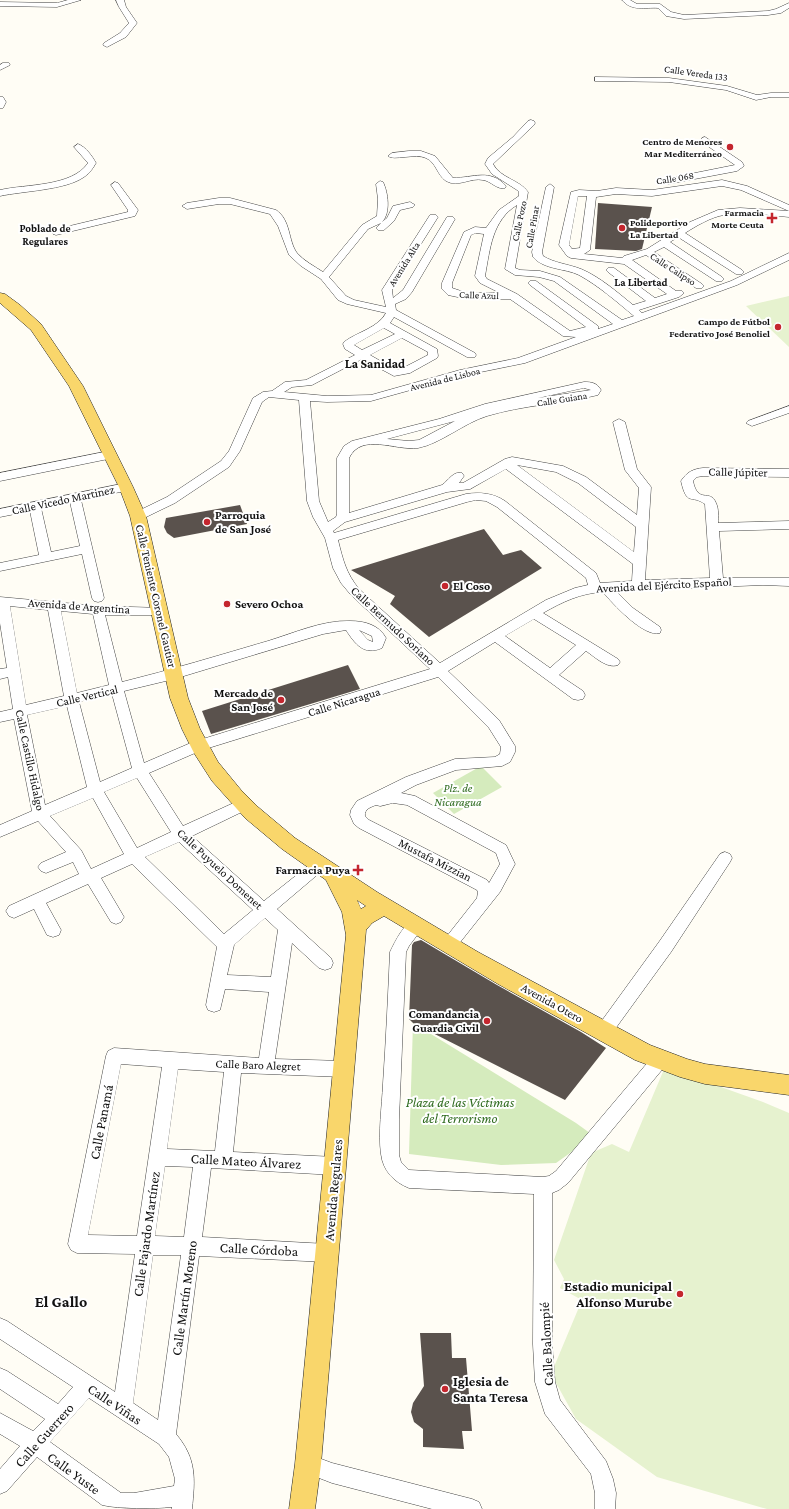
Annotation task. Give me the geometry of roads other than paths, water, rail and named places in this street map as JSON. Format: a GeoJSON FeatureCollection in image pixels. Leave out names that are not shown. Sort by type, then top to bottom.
{"type":"FeatureCollection","features":[{"type":"Feature","properties":{"kind":"main road","name":"Calle Teniente Coronel Gautier"},"geometry":{"type":"LineString","coordinates":[[0,297],[26,317],[44,338],[76,386],[126,487],[138,516],[179,698],[198,746],[218,776],[243,805],[278,837],[326,870]]}},
{"type":"Feature","properties":{"kind":"main road","name":"Avenida Otero"},"geometry":{"type":"LineString","coordinates":[[326,870],[448,945],[643,1053],[694,1071],[721,1077],[789,1085]]}},
{"type":"Feature","properties":{"kind":"main road","name":"Avenida Regulares"},"geometry":{"type":"LineString","coordinates":[[302,1509],[308,1464],[356,927],[351,909],[326,870]]}},
{"type":"Feature","properties":{"kind":"main road"},"geometry":{"type":"LineString","coordinates":[[356,927],[362,918],[385,907]]}},
{"type":"Feature","properties":{"kind":"street"},"geometry":{"type":"LineString","coordinates":[[0,4],[57,5],[77,0]]}},
{"type":"Feature","properties":{"kind":"street"},"geometry":{"type":"LineString","coordinates":[[107,45],[123,35],[133,23],[130,16],[122,8],[120,0]]}},
{"type":"Feature","properties":{"kind":"street"},"geometry":{"type":"LineString","coordinates":[[626,0],[634,6],[660,6],[669,14],[684,17],[772,12],[789,5]]}},
{"type":"Feature","properties":{"kind":"street","name":"Calle Vereda 133"},"geometry":{"type":"LineString","coordinates":[[598,79],[669,80],[727,88],[756,98],[771,95],[789,95]]}},
{"type":"Feature","properties":{"kind":"street"},"geometry":{"type":"LineString","coordinates":[[0,99],[2,102],[0,106]]}},
{"type":"Feature","properties":{"kind":"street","name":"Calle Pozo"},"geometry":{"type":"LineString","coordinates":[[531,122],[516,139],[491,160],[489,164],[491,170],[521,188],[524,192],[522,196],[510,269],[518,273],[540,274],[552,277],[618,322]]}},
{"type":"Feature","properties":{"kind":"street"},"geometry":{"type":"LineString","coordinates":[[626,192],[640,186],[737,168],[740,166],[705,140]]}},
{"type":"Feature","properties":{"kind":"street"},"geometry":{"type":"LineString","coordinates":[[395,143],[391,160],[409,154],[431,157],[450,179],[455,180],[478,177],[486,178],[522,196]]}},
{"type":"Feature","properties":{"kind":"street"},"geometry":{"type":"LineString","coordinates":[[0,193],[61,183],[78,177],[89,169],[92,163],[78,147]]}},
{"type":"Feature","properties":{"kind":"street"},"geometry":{"type":"LineString","coordinates":[[324,277],[365,227],[376,222],[382,217],[383,199],[380,184]]}},
{"type":"Feature","properties":{"kind":"street","name":"Calle 068"},"geometry":{"type":"LineString","coordinates":[[569,251],[564,245],[574,194],[578,193],[592,194],[616,191],[652,192],[710,184],[727,184],[744,188],[789,208]]}},
{"type":"Feature","properties":{"kind":"street"},"geometry":{"type":"LineString","coordinates":[[56,232],[132,214],[133,210],[115,185]]}},
{"type":"Feature","properties":{"kind":"street"},"geometry":{"type":"LineString","coordinates":[[487,187],[522,196]]}},
{"type":"Feature","properties":{"kind":"street","name":"Calle Pinar"},"geometry":{"type":"LineString","coordinates":[[550,188],[537,252],[538,257],[548,263],[574,270],[589,277],[631,309]]}},
{"type":"Feature","properties":{"kind":"street"},"geometry":{"type":"LineString","coordinates":[[569,251],[578,253],[585,250],[592,194]]}},
{"type":"Feature","properties":{"kind":"street"},"geometry":{"type":"LineString","coordinates":[[490,233],[494,221],[503,210],[522,196]]}},
{"type":"Feature","properties":{"kind":"street"},"geometry":{"type":"LineString","coordinates":[[187,206],[230,201],[273,212],[276,214],[283,226],[292,253],[304,264],[324,277],[342,298],[356,303],[391,307],[471,355]]}},
{"type":"Feature","properties":{"kind":"street"},"geometry":{"type":"LineString","coordinates":[[358,235],[371,233],[380,228],[391,219],[396,208],[410,205]]}},
{"type":"Feature","properties":{"kind":"street"},"geometry":{"type":"LineString","coordinates":[[628,262],[627,258],[630,256],[647,252],[700,220],[727,211],[789,214]]}},
{"type":"Feature","properties":{"kind":"street","name":"Avenida Alta"},"geometry":{"type":"LineString","coordinates":[[391,307],[386,294],[389,286],[433,217]]}},
{"type":"Feature","properties":{"kind":"street"},"geometry":{"type":"LineString","coordinates":[[383,323],[433,351],[433,356],[406,371],[398,373],[391,371],[362,355],[349,347],[348,344],[383,323],[388,318],[391,307],[407,292],[450,219]]}},
{"type":"Feature","properties":{"kind":"street","name":"Calle Azul"},"geometry":{"type":"LineString","coordinates":[[478,230],[490,233],[480,276],[483,281],[513,296],[467,296],[454,294],[447,289],[447,283],[467,234],[471,231],[478,230]]}},
{"type":"Feature","properties":{"kind":"street"},"geometry":{"type":"LineString","coordinates":[[678,233],[742,274]]}},
{"type":"Feature","properties":{"kind":"street"},"geometry":{"type":"LineString","coordinates":[[663,242],[719,279]]}},
{"type":"Feature","properties":{"kind":"street"},"geometry":{"type":"LineString","coordinates":[[569,251],[570,254],[574,256],[628,262],[675,295]]}},
{"type":"Feature","properties":{"kind":"street","name":"Calle Calipso"},"geometry":{"type":"LineString","coordinates":[[647,252],[699,286]]}},
{"type":"Feature","properties":{"kind":"street","name":"Avenida de Lisboa"},"geometry":{"type":"LineString","coordinates":[[138,516],[171,500],[225,464],[234,450],[257,400],[267,394],[304,398],[357,399],[379,396],[460,373],[521,361],[618,322],[641,317],[742,274],[789,256]]}},
{"type":"Feature","properties":{"kind":"street"},"geometry":{"type":"LineString","coordinates":[[611,270],[654,302]]}},
{"type":"Feature","properties":{"kind":"street"},"geometry":{"type":"LineString","coordinates":[[631,309],[719,279],[742,274]]}},
{"type":"Feature","properties":{"kind":"street"},"geometry":{"type":"LineString","coordinates":[[533,283],[594,328]]}},
{"type":"Feature","properties":{"kind":"street"},"geometry":{"type":"LineString","coordinates":[[513,296],[567,334],[573,335],[618,322]]}},
{"type":"Feature","properties":{"kind":"street"},"geometry":{"type":"LineString","coordinates":[[631,309],[641,317]]}},
{"type":"Feature","properties":{"kind":"street"},"geometry":{"type":"LineString","coordinates":[[275,394],[289,384],[308,383],[402,334]]}},
{"type":"Feature","properties":{"kind":"street","name":"Calle Guiana"},"geometry":{"type":"LineString","coordinates":[[341,519],[344,508],[343,458],[345,450],[351,446],[367,440],[442,422],[489,406],[584,385],[595,387],[596,390],[594,393],[533,408],[481,415],[446,431],[428,442],[419,444],[409,445],[367,440]]}},
{"type":"Feature","properties":{"kind":"street","name":"Calle Bermudo Soriano"},"geometry":{"type":"LineString","coordinates":[[304,398],[312,493],[316,509],[329,533],[339,568],[355,592],[440,671]]}},
{"type":"Feature","properties":{"kind":"street"},"geometry":{"type":"LineString","coordinates":[[752,423],[789,409]]}},
{"type":"Feature","properties":{"kind":"street"},"geometry":{"type":"LineString","coordinates":[[619,422],[631,470],[645,487],[638,585]]}},
{"type":"Feature","properties":{"kind":"street"},"geometry":{"type":"LineString","coordinates":[[384,442],[406,450],[424,449]]}},
{"type":"Feature","properties":{"kind":"street"},"geometry":{"type":"LineString","coordinates":[[0,477],[109,455]]}},
{"type":"Feature","properties":{"kind":"street"},"geometry":{"type":"LineString","coordinates":[[329,533],[341,519],[446,488],[466,486],[509,462],[544,466],[568,472],[582,480],[642,525]]}},
{"type":"Feature","properties":{"kind":"street"},"geometry":{"type":"LineString","coordinates":[[509,462],[510,466],[639,562]]}},
{"type":"Feature","properties":{"kind":"street","name":"Calle Júpiter"},"geometry":{"type":"LineString","coordinates":[[717,583],[711,504],[707,498],[693,496],[690,494],[687,481],[690,475],[697,472],[789,473]]}},
{"type":"Feature","properties":{"kind":"street"},"geometry":{"type":"LineString","coordinates":[[446,488],[453,484],[458,476]]}},
{"type":"Feature","properties":{"kind":"street","name":"Calle Vicedo Martinez"},"geometry":{"type":"LineString","coordinates":[[0,513],[126,487]]}},
{"type":"Feature","properties":{"kind":"street"},"geometry":{"type":"LineString","coordinates":[[329,533],[466,498],[485,496],[494,499],[501,504],[592,576],[601,587],[627,610],[655,630]]}},
{"type":"Feature","properties":{"kind":"street","name":"Calle Puyuelo Domenet"},"geometry":{"type":"LineString","coordinates":[[75,498],[87,549],[105,642],[139,770],[180,834],[325,963]]}},
{"type":"Feature","properties":{"kind":"street"},"geometry":{"type":"LineString","coordinates":[[35,506],[46,558]]}},
{"type":"Feature","properties":{"kind":"street"},"geometry":{"type":"LineString","coordinates":[[713,527],[789,525]]}},
{"type":"Feature","properties":{"kind":"street"},"geometry":{"type":"LineString","coordinates":[[1,564],[46,558],[87,549]]}},
{"type":"Feature","properties":{"kind":"street","name":"Avenida del Ejército Español"},"geometry":{"type":"LineString","coordinates":[[440,671],[564,596],[601,587],[789,582]]}},
{"type":"Feature","properties":{"kind":"street","name":"Avenida de Argentina"},"geometry":{"type":"LineString","coordinates":[[1,601],[53,605],[98,604],[159,611]]}},
{"type":"Feature","properties":{"kind":"street","name":"Calle Castillo Hidalgo"},"geometry":{"type":"LineString","coordinates":[[1,601],[7,672],[20,712],[40,813],[76,854],[116,917]]}},
{"type":"Feature","properties":{"kind":"street"},"geometry":{"type":"LineString","coordinates":[[53,605],[72,700],[95,789],[133,855],[225,945]]}},
{"type":"Feature","properties":{"kind":"street"},"geometry":{"type":"LineString","coordinates":[[534,613],[613,662]]}},
{"type":"Feature","properties":{"kind":"street","name":"Calle Vertical"},"geometry":{"type":"LineString","coordinates":[[0,717],[174,674],[323,629],[349,625]]}},
{"type":"Feature","properties":{"kind":"street"},"geometry":{"type":"LineString","coordinates":[[496,636],[578,694]]}},
{"type":"Feature","properties":{"kind":"street"},"geometry":{"type":"LineString","coordinates":[[550,675],[585,645]]}},
{"type":"Feature","properties":{"kind":"street"},"geometry":{"type":"LineString","coordinates":[[362,805],[433,772],[455,765],[497,762],[504,758],[508,752],[508,746],[494,724],[440,671]]}},
{"type":"Feature","properties":{"kind":"street","name":"Calle Nicaragua"},"geometry":{"type":"LineString","coordinates":[[0,830],[198,746],[420,679],[440,671]]}},
{"type":"Feature","properties":{"kind":"street"},"geometry":{"type":"LineString","coordinates":[[362,805],[393,797],[410,800],[501,849],[508,864],[495,886],[448,945]]}},
{"type":"Feature","properties":{"kind":"street"},"geometry":{"type":"LineString","coordinates":[[14,911],[243,805]]}},
{"type":"Feature","properties":{"kind":"street","name":"Mustafa Mizzian"},"geometry":{"type":"LineString","coordinates":[[362,805],[357,809],[356,815],[358,820],[482,885],[486,892],[484,900]]}},
{"type":"Feature","properties":{"kind":"street"},"geometry":{"type":"LineString","coordinates":[[46,867],[76,854]]}},
{"type":"Feature","properties":{"kind":"street"},"geometry":{"type":"LineString","coordinates":[[604,1031],[665,947],[725,858]]}},
{"type":"Feature","properties":{"kind":"street"},"geometry":{"type":"LineString","coordinates":[[214,1004],[225,945],[233,935],[264,910],[326,870]]}},
{"type":"Feature","properties":{"kind":"street"},"geometry":{"type":"LineString","coordinates":[[37,900],[52,930]]}},
{"type":"Feature","properties":{"kind":"street"},"geometry":{"type":"LineString","coordinates":[[416,926],[402,941],[398,952],[390,1118],[390,1155],[394,1167],[403,1176],[409,1179],[543,1186],[553,1184],[562,1177],[660,1060]]}},
{"type":"Feature","properties":{"kind":"street"},"geometry":{"type":"LineString","coordinates":[[266,1065],[286,928]]}},
{"type":"Feature","properties":{"kind":"street"},"geometry":{"type":"LineString","coordinates":[[218,982],[278,986]]}},
{"type":"Feature","properties":{"kind":"street","name":"Calle Panamá"},"geometry":{"type":"LineString","coordinates":[[145,1245],[77,1244],[114,1056],[171,1060]]}},
{"type":"Feature","properties":{"kind":"street","name":"Calle Baro Alegret"},"geometry":{"type":"LineString","coordinates":[[171,1060],[233,1065],[344,1069]]}},
{"type":"Feature","properties":{"kind":"street","name":"Calle Fajardo Martínez"},"geometry":{"type":"LineString","coordinates":[[122,1409],[171,1060]]}},
{"type":"Feature","properties":{"kind":"street"},"geometry":{"type":"LineString","coordinates":[[223,1160],[233,1065]]}},
{"type":"Feature","properties":{"kind":"street","name":"Calle Mateo Álvarez"},"geometry":{"type":"LineString","coordinates":[[157,1157],[335,1166]]}},
{"type":"Feature","properties":{"kind":"street","name":"Calle Martín Moreno"},"geometry":{"type":"LineString","coordinates":[[166,1437],[203,1159]]}},
{"type":"Feature","properties":{"kind":"street","name":"Calle Balompié"},"geometry":{"type":"LineString","coordinates":[[543,1186],[543,1349],[545,1378],[552,1405],[565,1426],[590,1454],[602,1474],[606,1496],[605,1509]]}},
{"type":"Feature","properties":{"kind":"street","name":"Calle Córdoba"},"geometry":{"type":"LineString","coordinates":[[145,1245],[327,1253]]}},
{"type":"Feature","properties":{"kind":"street","name":"Calle Viñas"},"geometry":{"type":"LineString","coordinates":[[0,1328],[166,1437],[178,1452],[185,1479],[183,1502]]}},
{"type":"Feature","properties":{"kind":"street"},"geometry":{"type":"LineString","coordinates":[[0,1378],[60,1417]]}},
{"type":"Feature","properties":{"kind":"street","name":"Calle Guerrero"},"geometry":{"type":"LineString","coordinates":[[1,1482],[88,1385]]}},
{"type":"Feature","properties":{"kind":"street","name":"Calle Yuste"},"geometry":{"type":"LineString","coordinates":[[0,1423],[36,1444],[109,1498],[121,1503],[183,1502]]}},
{"type":"Feature","properties":{"kind":"street"},"geometry":{"type":"LineString","coordinates":[[308,1464],[332,1472],[472,1509]]}},
{"type":"Feature","properties":{"kind":"place","name":"Centro de Menores Mar Mediterráneo"},"geometry":{"type":"Point","coordinates":[730,147]}},
{"type":"Feature","properties":{"kind":"place","name":"Farmacia Morte Ceuta"},"geometry":{"type":"Point","coordinates":[772,218]}},
{"type":"Feature","properties":{"kind":"place","name":"Polideportivo La Libertad"},"geometry":{"type":"Point","coordinates":[622,228]}},
{"type":"Feature","properties":{"kind":"place","name":"Campo de Fútbol Federativo José Benoliel"},"geometry":{"type":"Point","coordinates":[778,327]}},
{"type":"Feature","properties":{"kind":"place","name":"Parroquia de San José"},"geometry":{"type":"Point","coordinates":[207,522]}},
{"type":"Feature","properties":{"kind":"place","name":"El Coso"},"geometry":{"type":"Point","coordinates":[445,586]}},
{"type":"Feature","properties":{"kind":"place","name":"Severo Ochoa"},"geometry":{"type":"Point","coordinates":[227,604]}},
{"type":"Feature","properties":{"kind":"place","name":"Mercado de San José"},"geometry":{"type":"Point","coordinates":[281,700]}},
{"type":"Feature","properties":{"kind":"place","name":"Farmacia Puya"},"geometry":{"type":"Point","coordinates":[358,870]}},
{"type":"Feature","properties":{"kind":"place","name":"Comandancia Guardia Civil"},"geometry":{"type":"Point","coordinates":[487,1021]}},
{"type":"Feature","properties":{"kind":"place","name":"Estadio municipal Alfonso Murube"},"geometry":{"type":"Point","coordinates":[680,1294]}},
{"type":"Feature","properties":{"kind":"place","name":"Iglesia de Santa Teresa"},"geometry":{"type":"Point","coordinates":[445,1389]}},
{"type":"Feature","properties":{"kind":"district","name":"Poblado de Regulares"},"geometry":{"type":"Point","coordinates":[45,234]}},
{"type":"Feature","properties":{"kind":"district","name":"La Libertad"},"geometry":{"type":"Point","coordinates":[641,282]}},
{"type":"Feature","properties":{"kind":"district","name":"La Sanidad"},"geometry":{"type":"Point","coordinates":[375,363]}},
{"type":"Feature","properties":{"kind":"district","name":"El Gallo"},"geometry":{"type":"Point","coordinates":[61,1301]}},
{"type":"Feature","properties":{"kind":"park label","name":"Plz. de Nicaragua"},"geometry":{"type":"Point","coordinates":[458,795]}},
{"type":"Feature","properties":{"kind":"park label","name":"Plaza de las Víctimas del Terrorismo"},"geometry":{"type":"Point","coordinates":[460,1110]}}]}
